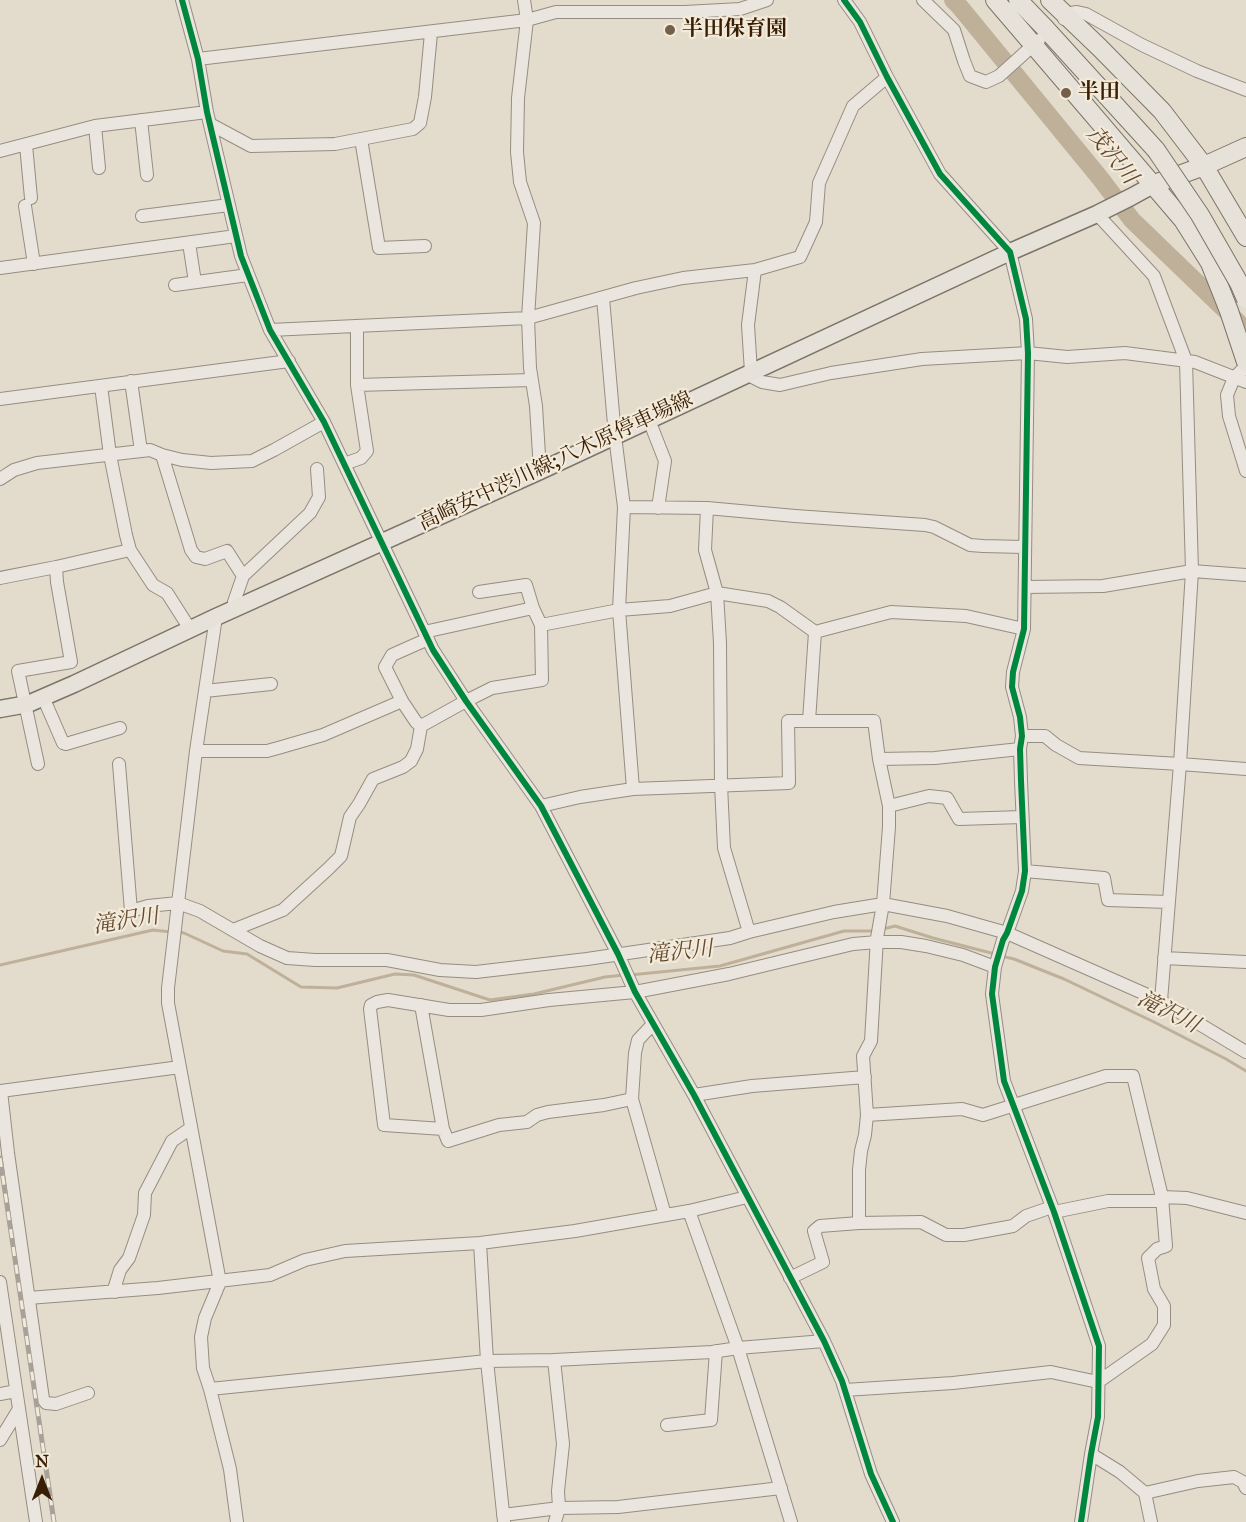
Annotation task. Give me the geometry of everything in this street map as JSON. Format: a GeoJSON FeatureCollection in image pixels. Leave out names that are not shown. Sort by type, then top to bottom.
{"type":"FeatureCollection","features":[{"type":"Feature","properties":{"kind":"highway"},"geometry":{"type":"LineString","coordinates":[[996,0],[1183,220],[1210,262],[1230,310],[1246,362]]}},
{"type":"Feature","properties":{"kind":"highway"},"geometry":{"type":"LineString","coordinates":[[1018,0],[1156,150],[1200,216],[1246,299]]}},
{"type":"Feature","properties":{"kind":"highway"},"geometry":{"type":"LineString","coordinates":[[1050,0],[1162,111],[1204,166],[1246,237]]}},
{"type":"Feature","properties":{"kind":"highway"},"geometry":{"type":"LineString","coordinates":[[1153,185],[1246,147]]}},
{"type":"Feature","properties":{"kind":"main road","name":"高崎安中渋川線;八木原停車場線"},"geometry":{"type":"LineString","coordinates":[[0,709],[26,704],[74,684],[1103,211],[1153,185]]}},
{"type":"Feature","properties":{"kind":"street"},"geometry":{"type":"LineString","coordinates":[[182,0],[198,59],[208,118],[241,256],[270,330],[324,422],[426,636],[466,701],[541,806],[618,954],[635,992],[694,1095],[824,1341],[845,1390],[871,1474],[893,1522]]}},
{"type":"Feature","properties":{"kind":"street"},"geometry":{"type":"LineString","coordinates":[[524,0],[527,20],[518,98],[517,152],[520,182],[534,224],[528,318],[540,471]]}},
{"type":"Feature","properties":{"kind":"street"},"geometry":{"type":"LineString","coordinates":[[198,59],[431,33],[527,20],[556,12],[650,6],[740,9],[767,0]]}},
{"type":"Feature","properties":{"kind":"street"},"geometry":{"type":"LineString","coordinates":[[844,0],[860,22],[940,174],[1010,252],[1026,318],[1028,353],[1024,629],[1012,672],[1012,687],[1020,717],[1025,871],[1022,891],[996,965],[992,994],[1004,1081],[1053,1210],[1099,1346],[1098,1417],[1081,1522]]}},
{"type":"Feature","properties":{"kind":"street"},"geometry":{"type":"LineString","coordinates":[[923,0],[954,30],[970,76],[986,82],[999,76],[1034,45]]}},
{"type":"Feature","properties":{"kind":"street"},"geometry":{"type":"LineString","coordinates":[[1065,17],[1077,12],[1086,14],[1142,45],[1197,71],[1246,90]]}},
{"type":"Feature","properties":{"kind":"street"},"geometry":{"type":"LineString","coordinates":[[0,151],[95,126],[141,120],[208,118],[251,146],[335,144],[413,129],[420,123],[426,97],[431,33]]}},
{"type":"Feature","properties":{"kind":"street"},"geometry":{"type":"LineString","coordinates":[[270,330],[528,318],[636,288],[682,278],[755,270],[801,257],[816,222],[819,183],[853,106],[887,77]]}},
{"type":"Feature","properties":{"kind":"street"},"geometry":{"type":"LineString","coordinates":[[141,120],[147,175]]}},
{"type":"Feature","properties":{"kind":"street"},"geometry":{"type":"LineString","coordinates":[[95,126],[99,168]]}},
{"type":"Feature","properties":{"kind":"street"},"geometry":{"type":"LineString","coordinates":[[361,139],[379,248],[425,246]]}},
{"type":"Feature","properties":{"kind":"street"},"geometry":{"type":"LineString","coordinates":[[26,145],[28,202],[34,264]]}},
{"type":"Feature","properties":{"kind":"street"},"geometry":{"type":"LineString","coordinates":[[142,216],[229,205]]}},
{"type":"Feature","properties":{"kind":"street"},"geometry":{"type":"LineString","coordinates":[[1103,211],[1154,276],[1186,361],[1192,571],[1180,764],[1161,1001]]}},
{"type":"Feature","properties":{"kind":"street"},"geometry":{"type":"LineString","coordinates":[[0,268],[236,236]]}},
{"type":"Feature","properties":{"kind":"street"},"geometry":{"type":"LineString","coordinates":[[189,243],[195,282]]}},
{"type":"Feature","properties":{"kind":"street"},"geometry":{"type":"LineString","coordinates":[[755,270],[748,325],[752,377],[762,382],[780,385],[820,375],[922,359],[1028,353],[1067,357],[1125,353],[1195,362],[1240,380]]}},
{"type":"Feature","properties":{"kind":"street"},"geometry":{"type":"LineString","coordinates":[[175,285],[248,275]]}},
{"type":"Feature","properties":{"kind":"street"},"geometry":{"type":"LineString","coordinates":[[603,298],[615,436],[624,507],[619,610],[633,789]]}},
{"type":"Feature","properties":{"kind":"street"},"geometry":{"type":"LineString","coordinates":[[344,464],[361,458],[366,451],[357,385],[357,326]]}},
{"type":"Feature","properties":{"kind":"street"},"geometry":{"type":"LineString","coordinates":[[0,399],[288,361]]}},
{"type":"Feature","properties":{"kind":"street"},"geometry":{"type":"LineString","coordinates":[[1246,369],[1243,369],[1240,380],[1227,395],[1246,471]]}},
{"type":"Feature","properties":{"kind":"street"},"geometry":{"type":"LineString","coordinates":[[357,385],[532,380]]}},
{"type":"Feature","properties":{"kind":"street"},"geometry":{"type":"LineString","coordinates":[[131,381],[141,451]]}},
{"type":"Feature","properties":{"kind":"street"},"geometry":{"type":"LineString","coordinates":[[101,386],[110,455],[130,550],[153,585],[167,593],[190,629]]}},
{"type":"Feature","properties":{"kind":"street"},"geometry":{"type":"LineString","coordinates":[[649,420],[665,461],[658,508]]}},
{"type":"Feature","properties":{"kind":"street"},"geometry":{"type":"LineString","coordinates":[[0,479],[14,470],[37,463],[150,450],[162,456],[182,460],[211,463],[252,461],[324,422]]}},
{"type":"Feature","properties":{"kind":"street"},"geometry":{"type":"LineString","coordinates":[[162,456],[191,550],[196,556],[205,560],[227,551],[243,576]]}},
{"type":"Feature","properties":{"kind":"street"},"geometry":{"type":"LineString","coordinates":[[233,610],[243,576],[310,513],[319,497],[317,469]]}},
{"type":"Feature","properties":{"kind":"street"},"geometry":{"type":"LineString","coordinates":[[624,507],[707,508],[925,525],[970,544],[1024,547]]}},
{"type":"Feature","properties":{"kind":"street"},"geometry":{"type":"LineString","coordinates":[[707,508],[705,550],[717,593],[720,643],[724,849],[749,932]]}},
{"type":"Feature","properties":{"kind":"street"},"geometry":{"type":"LineString","coordinates":[[0,578],[130,550]]}},
{"type":"Feature","properties":{"kind":"street"},"geometry":{"type":"LineString","coordinates":[[38,764],[18,671],[70,662],[56,567]]}},
{"type":"Feature","properties":{"kind":"street"},"geometry":{"type":"LineString","coordinates":[[1025,587],[1103,586],[1192,571],[1246,575]]}},
{"type":"Feature","properties":{"kind":"street"},"geometry":{"type":"LineString","coordinates":[[421,726],[492,688],[542,680],[541,625],[526,585],[479,592]]}},
{"type":"Feature","properties":{"kind":"street"},"geometry":{"type":"LineString","coordinates":[[541,625],[619,610],[670,606],[717,593],[768,601],[815,632]]}},
{"type":"Feature","properties":{"kind":"street"},"geometry":{"type":"LineString","coordinates":[[421,726],[402,701],[385,667],[392,655],[426,636],[533,608]]}},
{"type":"Feature","properties":{"kind":"street"},"geometry":{"type":"LineString","coordinates":[[815,632],[891,612],[966,616],[1024,629]]}},
{"type":"Feature","properties":{"kind":"street"},"geometry":{"type":"LineString","coordinates":[[216,617],[196,752],[168,1003],[220,1282],[205,1318],[201,1337],[203,1368],[230,1469],[237,1522]]}},
{"type":"Feature","properties":{"kind":"street"},"geometry":{"type":"LineString","coordinates":[[809,721],[815,632]]}},
{"type":"Feature","properties":{"kind":"street"},"geometry":{"type":"LineString","coordinates":[[205,691],[271,684]]}},
{"type":"Feature","properties":{"kind":"street"},"geometry":{"type":"LineString","coordinates":[[43,697],[63,743],[120,728]]}},
{"type":"Feature","properties":{"kind":"street"},"geometry":{"type":"LineString","coordinates":[[196,752],[267,751],[323,735],[402,701]]}},
{"type":"Feature","properties":{"kind":"street"},"geometry":{"type":"LineString","coordinates":[[541,806],[579,797],[633,789],[789,783],[788,721],[874,721],[889,806],[889,827],[883,904],[877,940],[871,1041],[863,1056],[867,1115],[859,1170],[859,1223]]}},
{"type":"Feature","properties":{"kind":"street"},"geometry":{"type":"LineString","coordinates":[[233,930],[283,910],[341,856],[350,817],[373,778],[403,767],[411,761],[417,749],[421,726]]}},
{"type":"Feature","properties":{"kind":"street"},"geometry":{"type":"LineString","coordinates":[[879,759],[935,758],[1046,736],[1056,746],[1078,758],[1246,769]]}},
{"type":"Feature","properties":{"kind":"street"},"geometry":{"type":"LineString","coordinates":[[119,764],[131,911],[148,906],[178,903],[200,911],[260,946],[286,958],[387,960],[440,970],[476,972],[730,938],[848,909],[883,904],[947,916],[1005,936],[1161,1001],[1246,1052]]}},
{"type":"Feature","properties":{"kind":"street"},"geometry":{"type":"LineString","coordinates":[[889,806],[929,796],[947,798],[959,819],[1022,817]]}},
{"type":"Feature","properties":{"kind":"street"},"geometry":{"type":"LineString","coordinates":[[1025,871],[1104,878],[1108,900],[1168,902]]}},
{"type":"Feature","properties":{"kind":"street"},"geometry":{"type":"LineString","coordinates":[[443,1129],[384,1125],[371,1005],[388,1000],[448,1010],[481,1010],[549,1000],[635,992],[729,974],[877,940],[926,946],[996,965]]}},
{"type":"Feature","properties":{"kind":"street"},"geometry":{"type":"LineString","coordinates":[[1164,958],[1246,962]]}},
{"type":"Feature","properties":{"kind":"street"},"geometry":{"type":"LineString","coordinates":[[421,1005],[443,1129],[448,1141],[499,1125],[527,1122],[537,1115],[548,1112],[632,1099]]}},
{"type":"Feature","properties":{"kind":"street"},"geometry":{"type":"LineString","coordinates":[[652,1024],[638,1040],[632,1099],[665,1215]]}},
{"type":"Feature","properties":{"kind":"street"},"geometry":{"type":"LineString","coordinates":[[88,1393],[56,1404],[46,1403],[43,1399],[4,1153],[1,1091],[180,1067]]}},
{"type":"Feature","properties":{"kind":"street"},"geometry":{"type":"LineString","coordinates":[[845,1390],[953,1383],[1051,1372],[1098,1382],[1152,1344],[1164,1325],[1164,1306],[1154,1289],[1148,1258],[1157,1249],[1166,1246],[1162,1197],[1133,1076],[1106,1076],[983,1115],[962,1109],[867,1115]]}},
{"type":"Feature","properties":{"kind":"street"},"geometry":{"type":"LineString","coordinates":[[694,1095],[752,1086],[865,1077]]}},
{"type":"Feature","properties":{"kind":"street"},"geometry":{"type":"LineString","coordinates":[[115,1292],[120,1270],[129,1258],[144,1215],[145,1193],[172,1141],[191,1128]]}},
{"type":"Feature","properties":{"kind":"street"},"geometry":{"type":"LineString","coordinates":[[28,1298],[115,1292],[270,1275],[305,1260],[345,1251],[480,1243],[575,1231],[689,1211],[747,1197]]}},
{"type":"Feature","properties":{"kind":"street"},"geometry":{"type":"LineString","coordinates":[[790,1278],[823,1262],[814,1231],[820,1226],[921,1222],[946,1234],[964,1236],[1013,1226],[1026,1216],[1053,1210],[1108,1201],[1156,1201],[1162,1197],[1187,1198],[1246,1213]]}},
{"type":"Feature","properties":{"kind":"street"},"geometry":{"type":"LineString","coordinates":[[689,1211],[738,1348],[791,1522]]}},
{"type":"Feature","properties":{"kind":"street"},"geometry":{"type":"LineString","coordinates":[[480,1243],[487,1361],[504,1518],[559,1508],[618,1507],[781,1488]]}},
{"type":"Feature","properties":{"kind":"street"},"geometry":{"type":"LineString","coordinates":[[0,1283],[36,1522]]}},
{"type":"Feature","properties":{"kind":"street"},"geometry":{"type":"LineString","coordinates":[[210,1389],[487,1361],[554,1360],[716,1351],[824,1341]]}},
{"type":"Feature","properties":{"kind":"street"},"geometry":{"type":"LineString","coordinates":[[667,1425],[711,1420],[716,1351]]}},
{"type":"Feature","properties":{"kind":"street"},"geometry":{"type":"LineString","coordinates":[[554,1360],[563,1444],[558,1491],[559,1508],[555,1522]]}},
{"type":"Feature","properties":{"kind":"street"},"geometry":{"type":"LineString","coordinates":[[0,1394],[16,1391]]}},
{"type":"Feature","properties":{"kind":"street"},"geometry":{"type":"LineString","coordinates":[[0,1440],[18,1409]]}},
{"type":"Feature","properties":{"kind":"street"},"geometry":{"type":"LineString","coordinates":[[1091,1454],[1120,1472],[1145,1493],[1151,1522]]}},
{"type":"Feature","properties":{"kind":"street"},"geometry":{"type":"LineString","coordinates":[[1145,1493],[1198,1481],[1234,1477],[1243,1482],[1246,1488]]}},
{"type":"Feature","properties":{"kind":"waterway","name":"茂沢川"},"geometry":{"type":"LineString","coordinates":[[953,0],[1132,220],[1246,330]]}},
{"type":"Feature","properties":{"kind":"waterway","name":"滝沢川"},"geometry":{"type":"LineString","coordinates":[[883,929],[895,926],[995,954]]}},
{"type":"Feature","properties":{"kind":"waterway","name":"滝沢川"},"geometry":{"type":"LineString","coordinates":[[0,965],[153,930],[171,932]]}},
{"type":"Feature","properties":{"kind":"waterway","name":"滝沢川"},"geometry":{"type":"LineString","coordinates":[[630,975],[720,966],[844,931],[873,931]]}},
{"type":"Feature","properties":{"kind":"waterway","name":"滝沢川"},"geometry":{"type":"LineString","coordinates":[[178,932],[223,951],[247,954],[301,987],[337,988],[395,974],[414,975],[490,1000],[534,994],[605,977],[624,975]]}},
{"type":"Feature","properties":{"kind":"waterway","name":"滝沢川"},"geometry":{"type":"LineString","coordinates":[[1001,956],[1064,979],[1154,1022],[1246,1071]]}},
{"type":"Feature","properties":{"kind":"railway"},"geometry":{"type":"LineString","coordinates":[[0,1158],[54,1522]]}},
{"type":"Feature","properties":{"kind":"cycle path"},"geometry":{"type":"LineString","coordinates":[[182,0],[198,59],[207,112],[241,256],[270,330],[324,422],[433,650],[466,701],[541,806],[618,954],[635,992],[694,1095],[824,1341],[842,1381],[871,1474],[893,1522]]}},
{"type":"Feature","properties":{"kind":"cycle path"},"geometry":{"type":"LineString","coordinates":[[844,0],[860,22],[940,174],[1010,252],[1026,319],[1028,353],[1024,629],[1013,672],[1012,687],[1020,717],[1022,736],[1020,749],[1025,871],[1022,891],[995,967],[992,994],[1004,1081],[1054,1212],[1099,1346],[1098,1417],[1081,1522]]}},
{"type":"Feature","properties":{"kind":"place","name":"半田保育園"},"geometry":{"type":"Point","coordinates":[670,30]}},
{"type":"Feature","properties":{"kind":"place","name":"半田"},"geometry":{"type":"Point","coordinates":[1066,93]}}]}
